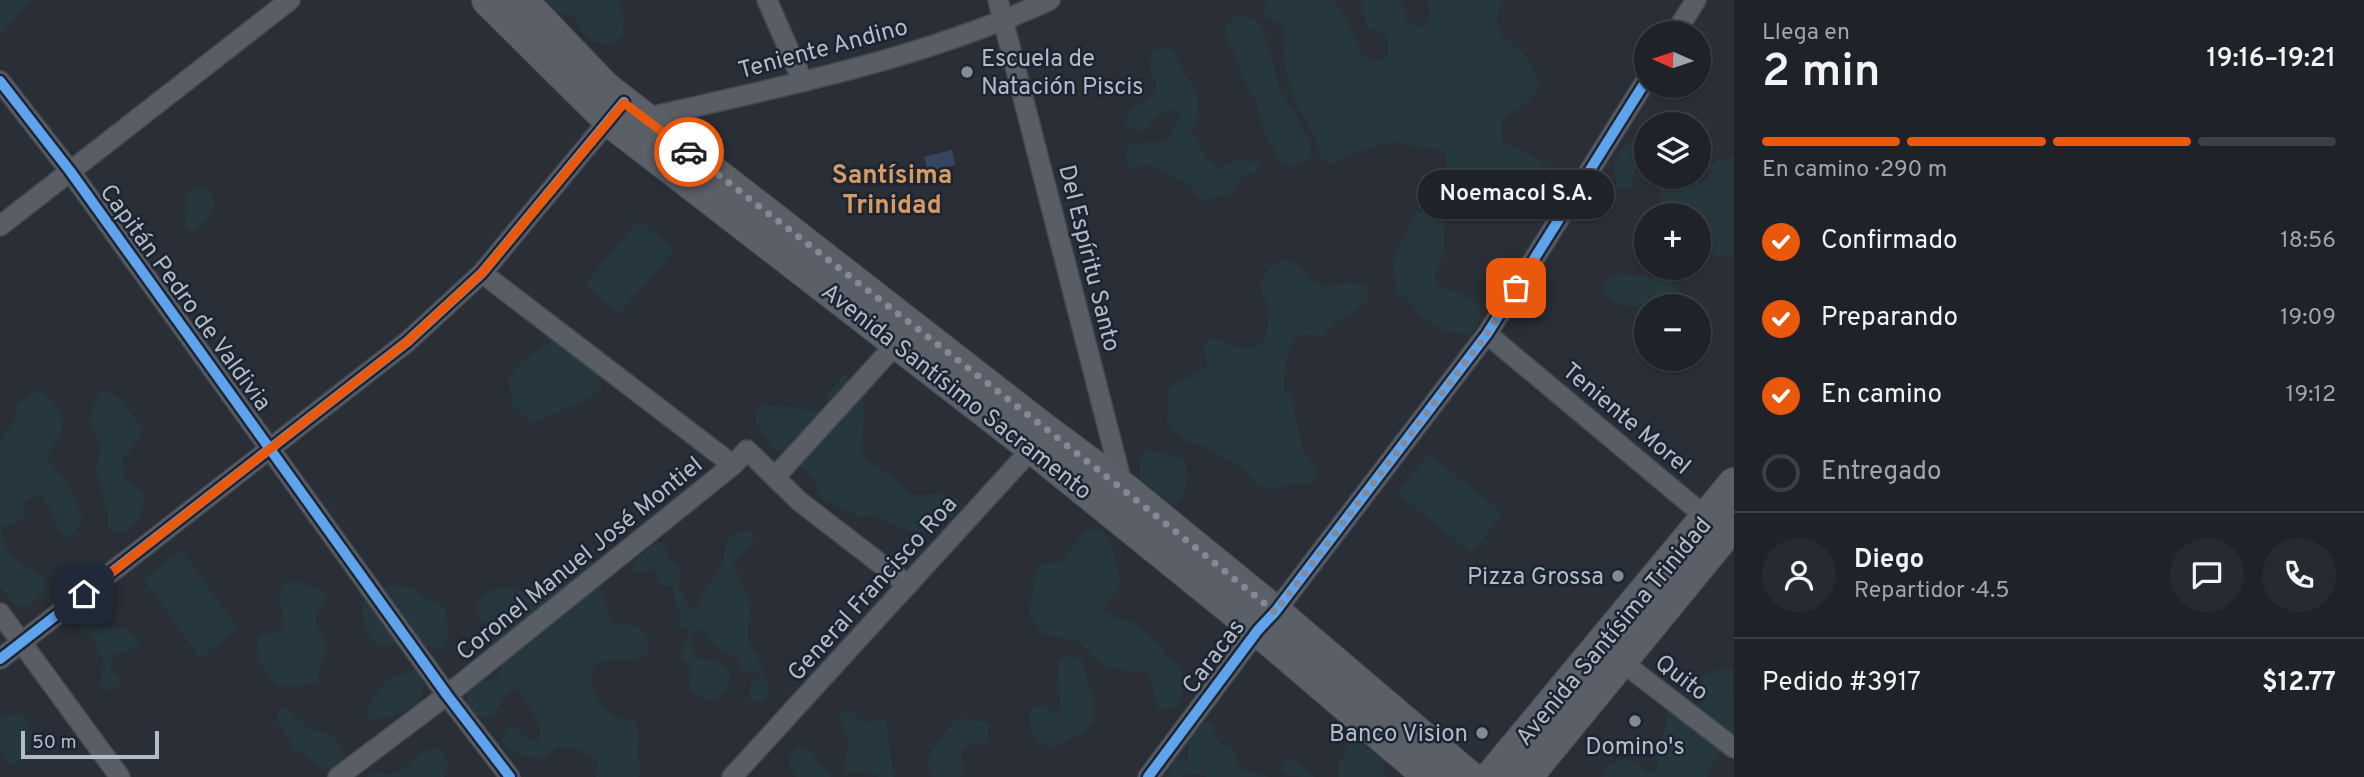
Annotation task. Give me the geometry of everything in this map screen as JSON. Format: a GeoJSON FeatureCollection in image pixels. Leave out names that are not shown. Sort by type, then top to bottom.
{"type":"FeatureCollection","features":[{"type":"Feature","properties":{"kind":"main road","name":"Avenida Santísimo Sacramento"},"geometry":{"type":"LineString","coordinates":[[488,0],[626,113],[1039,440],[1132,528],[1267,621],[1469,777]]}},
{"type":"Feature","properties":{"kind":"main road","name":"Avenida Santísimo Sacramento"},"geometry":{"type":"LineString","coordinates":[[521,0],[626,113],[897,343],[1039,440],[1124,489],[1430,777]]}},
{"type":"Feature","properties":{"kind":"main road","name":"Avenida Santísima Trinidad"},"geometry":{"type":"LineString","coordinates":[[1491,777],[1611,653],[1725,529],[1734,484]]}},
{"type":"Feature","properties":{"kind":"main road","name":"Avenida Santísima Trinidad"},"geometry":{"type":"LineString","coordinates":[[1526,777],[1611,653]]}},
{"type":"Feature","properties":{"kind":"street"},"geometry":{"type":"LineString","coordinates":[[0,226],[290,0]]}},
{"type":"Feature","properties":{"kind":"street"},"geometry":{"type":"LineString","coordinates":[[767,0],[803,82]]}},
{"type":"Feature","properties":{"kind":"street","name":"Del Espíritu Santo"},"geometry":{"type":"LineString","coordinates":[[998,0],[1132,528]]}},
{"type":"Feature","properties":{"kind":"street","name":"Teniente Andino"},"geometry":{"type":"LineString","coordinates":[[626,113],[803,82],[893,57],[1004,21],[1050,0]]}},
{"type":"Feature","properties":{"kind":"street"},"geometry":{"type":"LineString","coordinates":[[1683,21],[1696,0]]}},
{"type":"Feature","properties":{"kind":"street","name":"Capitán Pedro de Valdivia"},"geometry":{"type":"LineString","coordinates":[[0,81],[70,171],[447,695],[510,777]]}},
{"type":"Feature","properties":{"kind":"street","name":"Caracas"},"geometry":{"type":"LineString","coordinates":[[1148,777],[1487,334],[1635,98]]}},
{"type":"Feature","properties":{"kind":"street"},"geometry":{"type":"LineString","coordinates":[[0,659],[407,342],[482,273],[626,113]]}},
{"type":"Feature","properties":{"kind":"street"},"geometry":{"type":"LineString","coordinates":[[482,273],[733,465]]}},
{"type":"Feature","properties":{"kind":"street","name":"Teniente Morel"},"geometry":{"type":"LineString","coordinates":[[1487,334],[1725,529]]}},
{"type":"Feature","properties":{"kind":"street"},"geometry":{"type":"LineString","coordinates":[[897,343],[776,476],[799,501],[908,585]]}},
{"type":"Feature","properties":{"kind":"street","name":"General Francisco Roa"},"geometry":{"type":"LineString","coordinates":[[732,777],[1039,440]]}},
{"type":"Feature","properties":{"kind":"street","name":"Coronel Manuel José Montiel"},"geometry":{"type":"LineString","coordinates":[[338,777],[447,695],[733,465],[747,450],[776,476]]}},
{"type":"Feature","properties":{"kind":"street"},"geometry":{"type":"LineString","coordinates":[[0,612],[120,777]]}},
{"type":"Feature","properties":{"kind":"street","name":"Quito"},"geometry":{"type":"LineString","coordinates":[[1611,653],[1734,748]]}},
{"type":"Feature","properties":{"kind":"shaded area"},"geometry":{"type":"Polygon","coordinates":[[[0,0],[30,0],[4,32],[0,32],[0,0]]]}},
{"type":"Feature","properties":{"kind":"shaded area"},"geometry":{"type":"Polygon","coordinates":[[[546,0],[619,0],[624,22],[623,35],[610,44],[592,41],[581,30],[571,13],[566,15],[553,10],[546,0]]]}},
{"type":"Feature","properties":{"kind":"shaded area"},"geometry":{"type":"Polygon","coordinates":[[[1266,0],[1335,0],[1359,50],[1370,63],[1388,57],[1388,38],[1367,26],[1360,0],[1399,0],[1407,12],[1406,21],[1413,26],[1426,27],[1431,19],[1427,0],[1502,0],[1496,21],[1499,29],[1505,39],[1521,50],[1539,79],[1539,88],[1528,102],[1502,119],[1502,142],[1537,159],[1548,169],[1552,175],[1546,193],[1525,179],[1511,176],[1476,196],[1451,187],[1446,151],[1392,142],[1347,155],[1332,164],[1320,159],[1317,142],[1289,86],[1285,61],[1285,28],[1263,15],[1266,0]]]}},
{"type":"Feature","properties":{"kind":"shaded area"},"geometry":{"type":"Polygon","coordinates":[[[1239,15],[1259,21],[1281,94],[1296,113],[1301,128],[1310,140],[1311,156],[1301,163],[1290,167],[1279,160],[1267,140],[1255,99],[1242,77],[1227,39],[1225,25],[1239,15]]]}},
{"type":"Feature","properties":{"kind":"shaded area"},"geometry":{"type":"Polygon","coordinates":[[[1161,47],[1174,51],[1194,89],[1198,106],[1192,130],[1205,157],[1218,168],[1239,159],[1258,162],[1260,169],[1240,179],[1228,195],[1212,198],[1205,203],[1195,196],[1193,188],[1162,169],[1143,164],[1131,170],[1126,163],[1127,146],[1167,141],[1181,113],[1168,108],[1155,118],[1147,129],[1135,131],[1125,125],[1128,113],[1155,92],[1156,83],[1150,71],[1151,52],[1161,47]]]}},
{"type":"Feature","properties":{"kind":"shaded area"},"geometry":{"type":"Polygon","coordinates":[[[1634,139],[1634,174],[1631,187],[1617,188],[1614,171],[1616,159],[1622,149],[1634,139]]]}},
{"type":"Feature","properties":{"kind":"shaded area"},"geometry":{"type":"Polygon","coordinates":[[[1734,153],[1734,255],[1717,256],[1711,250],[1711,203],[1662,203],[1659,189],[1711,189],[1711,165],[1718,160],[1727,160],[1734,153]]]}},
{"type":"Feature","properties":{"kind":"shaded area"},"geometry":{"type":"Polygon","coordinates":[[[200,187],[213,197],[214,202],[210,215],[195,232],[187,230],[186,227],[185,195],[200,187]]]}},
{"type":"Feature","properties":{"kind":"shaded area"},"geometry":{"type":"Polygon","coordinates":[[[1417,210],[1444,220],[1444,251],[1435,276],[1438,286],[1467,297],[1479,308],[1481,315],[1478,324],[1470,335],[1448,332],[1425,320],[1417,313],[1412,303],[1397,292],[1395,258],[1417,210]]]}},
{"type":"Feature","properties":{"kind":"shaded area"},"geometry":{"type":"Polygon","coordinates":[[[639,220],[674,250],[619,314],[585,284],[639,220]]]}},
{"type":"Feature","properties":{"kind":"shaded area"},"geometry":{"type":"Polygon","coordinates":[[[1285,259],[1301,266],[1308,278],[1322,287],[1350,283],[1365,285],[1369,301],[1337,322],[1321,338],[1309,335],[1299,337],[1289,350],[1284,391],[1291,396],[1303,450],[1317,472],[1312,484],[1292,483],[1274,491],[1259,485],[1239,466],[1208,448],[1183,440],[1167,420],[1169,388],[1208,366],[1204,347],[1208,339],[1218,339],[1250,349],[1262,342],[1267,328],[1269,304],[1263,298],[1260,282],[1271,266],[1285,259]]]}},
{"type":"Feature","properties":{"kind":"shaded area"},"geometry":{"type":"Polygon","coordinates":[[[1616,274],[1634,276],[1634,280],[1669,280],[1680,294],[1634,294],[1634,306],[1629,306],[1610,298],[1603,290],[1606,280],[1616,274]]]}},
{"type":"Feature","properties":{"kind":"shaded area"},"geometry":{"type":"Polygon","coordinates":[[[571,332],[600,350],[601,389],[575,405],[532,423],[513,406],[508,379],[522,362],[536,351],[571,332]]]}},
{"type":"Feature","properties":{"kind":"shaded area"},"geometry":{"type":"Polygon","coordinates":[[[844,375],[857,380],[860,389],[864,430],[860,448],[867,461],[894,478],[911,495],[944,494],[959,499],[962,506],[952,516],[923,531],[906,530],[874,513],[862,518],[826,501],[819,493],[816,481],[799,461],[773,448],[757,423],[757,413],[761,406],[794,407],[826,413],[828,393],[844,375]]]}},
{"type":"Feature","properties":{"kind":"shaded area"},"geometry":{"type":"Polygon","coordinates":[[[39,389],[56,408],[62,425],[59,438],[46,457],[68,484],[83,519],[69,540],[57,527],[52,512],[40,493],[23,503],[26,517],[1,528],[3,540],[11,555],[46,580],[45,589],[29,607],[15,605],[0,585],[0,441],[15,420],[17,405],[39,389]]]}},
{"type":"Feature","properties":{"kind":"shaded area"},"geometry":{"type":"Polygon","coordinates":[[[109,391],[120,398],[144,430],[129,453],[122,458],[124,477],[144,493],[140,516],[123,534],[108,529],[108,511],[96,472],[101,445],[92,425],[91,413],[100,393],[109,391]]]}},
{"type":"Feature","properties":{"kind":"shaded area"},"geometry":{"type":"Polygon","coordinates":[[[1146,449],[1183,459],[1187,470],[1185,490],[1172,506],[1157,510],[1144,488],[1140,466],[1146,449]]]}},
{"type":"Feature","properties":{"kind":"shaded area"},"geometry":{"type":"Polygon","coordinates":[[[1428,454],[1503,513],[1472,553],[1397,493],[1428,454]]]}},
{"type":"Feature","properties":{"kind":"shaded area"},"geometry":{"type":"Polygon","coordinates":[[[1089,528],[1100,530],[1109,537],[1121,581],[1103,611],[1118,619],[1133,622],[1159,644],[1167,658],[1179,667],[1184,678],[1178,706],[1159,710],[1147,671],[1133,672],[1105,666],[1080,642],[1041,633],[1029,612],[1038,564],[1065,561],[1069,551],[1089,528]]]}},
{"type":"Feature","properties":{"kind":"shaded area"},"geometry":{"type":"Polygon","coordinates":[[[740,531],[750,531],[754,535],[734,565],[750,609],[749,643],[756,652],[770,692],[760,702],[752,701],[749,694],[752,682],[761,677],[761,673],[743,671],[739,659],[714,644],[707,632],[693,630],[690,641],[697,658],[719,663],[727,670],[730,678],[729,686],[716,698],[698,696],[689,686],[691,666],[681,660],[690,633],[688,629],[679,627],[681,615],[674,601],[674,585],[666,586],[659,582],[658,574],[653,569],[638,572],[631,567],[638,557],[658,542],[664,544],[669,557],[681,569],[678,583],[690,608],[698,607],[702,595],[723,560],[727,542],[732,535],[740,531]]]}},
{"type":"Feature","properties":{"kind":"shaded area"},"geometry":{"type":"Polygon","coordinates":[[[581,550],[592,564],[612,624],[632,625],[648,637],[648,653],[637,658],[596,663],[592,678],[595,693],[604,707],[616,717],[633,720],[638,728],[638,777],[596,777],[599,763],[573,748],[555,748],[544,759],[520,754],[506,747],[504,734],[510,725],[532,741],[536,742],[540,734],[530,708],[514,688],[508,692],[493,715],[479,716],[469,711],[469,685],[493,679],[499,674],[501,666],[498,642],[478,616],[478,600],[491,590],[500,588],[545,593],[564,562],[581,550]]]}},
{"type":"Feature","properties":{"kind":"shaded area"},"geometry":{"type":"Polygon","coordinates":[[[182,551],[238,629],[200,658],[143,579],[182,551]]]}},
{"type":"Feature","properties":{"kind":"shaded area"},"geometry":{"type":"Polygon","coordinates":[[[285,582],[300,583],[325,591],[325,599],[317,613],[316,621],[325,643],[325,653],[317,682],[314,683],[286,687],[281,685],[266,671],[258,657],[260,635],[276,633],[283,629],[280,593],[285,582]]]}},
{"type":"Feature","properties":{"kind":"shaded area"},"geometry":{"type":"Polygon","coordinates":[[[388,585],[412,588],[445,608],[449,631],[445,645],[438,650],[406,640],[382,647],[371,639],[363,618],[362,604],[373,593],[388,585]]]}},
{"type":"Feature","properties":{"kind":"shaded area"},"geometry":{"type":"Polygon","coordinates":[[[83,619],[99,619],[107,629],[126,629],[138,640],[135,649],[114,655],[111,669],[121,681],[120,685],[109,691],[100,686],[104,658],[98,652],[92,637],[79,628],[83,619]]]}},
{"type":"Feature","properties":{"kind":"shaded area"},"geometry":{"type":"Polygon","coordinates":[[[1068,655],[1082,660],[1093,699],[1093,721],[1078,736],[1050,747],[1033,733],[1029,710],[1043,704],[1053,713],[1060,710],[1058,664],[1068,655]]]}},
{"type":"Feature","properties":{"kind":"shaded area"},"geometry":{"type":"Polygon","coordinates":[[[1733,669],[1732,732],[1726,730],[1699,706],[1703,676],[1712,671],[1733,669]]]}},
{"type":"Feature","properties":{"kind":"shaded area"},"geometry":{"type":"Polygon","coordinates":[[[416,670],[422,676],[423,691],[420,699],[401,713],[370,720],[365,714],[376,693],[385,683],[393,677],[416,670]]]}},
{"type":"Feature","properties":{"kind":"shaded area"},"geometry":{"type":"Polygon","coordinates":[[[1674,706],[1721,745],[1720,754],[1707,777],[1603,777],[1608,766],[1625,760],[1639,764],[1647,774],[1654,771],[1658,765],[1655,749],[1666,727],[1667,710],[1674,706]]]}},
{"type":"Feature","properties":{"kind":"shaded area"},"geometry":{"type":"Polygon","coordinates":[[[282,708],[316,731],[333,737],[341,747],[341,763],[332,768],[322,767],[292,749],[278,718],[277,713],[282,708]]]}},
{"type":"Feature","properties":{"kind":"shaded area"},"geometry":{"type":"Polygon","coordinates":[[[851,710],[863,723],[885,717],[894,777],[879,777],[866,770],[844,772],[848,740],[839,717],[844,711],[851,710]]]}},
{"type":"Feature","properties":{"kind":"shaded area"},"geometry":{"type":"Polygon","coordinates":[[[1354,713],[1387,757],[1384,767],[1386,777],[1338,777],[1338,763],[1347,750],[1347,729],[1354,713]]]}},
{"type":"Feature","properties":{"kind":"shaded area"},"geometry":{"type":"Polygon","coordinates":[[[25,714],[28,729],[38,736],[38,740],[16,765],[12,765],[0,748],[0,720],[25,714]]]}},
{"type":"Feature","properties":{"kind":"shaded area"},"geometry":{"type":"Polygon","coordinates":[[[952,721],[983,721],[989,727],[987,741],[965,747],[961,754],[964,769],[961,777],[933,777],[929,768],[931,753],[952,721]]]}},
{"type":"Feature","properties":{"kind":"shaded area"},"geometry":{"type":"Polygon","coordinates":[[[1208,722],[1214,726],[1217,740],[1234,750],[1242,769],[1271,777],[1207,777],[1204,774],[1186,774],[1182,777],[1165,777],[1170,773],[1174,758],[1182,763],[1183,760],[1188,760],[1191,737],[1197,728],[1208,722]]]}},
{"type":"Feature","properties":{"kind":"shaded area"},"geometry":{"type":"Polygon","coordinates":[[[799,747],[812,753],[831,777],[797,777],[789,761],[791,754],[799,747]]]}},
{"type":"Feature","properties":{"kind":"shaded area"},"geometry":{"type":"Polygon","coordinates":[[[434,748],[442,753],[446,760],[444,777],[367,777],[374,772],[386,775],[403,770],[420,753],[434,748]]]}},
{"type":"Feature","properties":{"kind":"shaded area"},"geometry":{"type":"Polygon","coordinates":[[[1294,759],[1314,777],[1284,772],[1282,770],[1286,761],[1294,759]]]}},
{"type":"Feature","properties":{"kind":"water"},"geometry":{"type":"Polygon","coordinates":[[[952,150],[955,165],[928,172],[924,157],[952,150]]]}},
{"type":"Feature","properties":{"kind":"cycle path"},"geometry":{"type":"LineString","coordinates":[[0,81],[70,171],[447,695],[510,777]]}},
{"type":"Feature","properties":{"kind":"cycle path"},"geometry":{"type":"LineString","coordinates":[[1148,777],[1487,334],[1635,98]]}},
{"type":"Feature","properties":{"kind":"cycle path"},"geometry":{"type":"LineString","coordinates":[[0,659],[407,342],[482,273],[624,102]]}},
{"type":"Feature","properties":{"kind":"way so far"},"geometry":{"type":"LineString","coordinates":[[689,152],[1124,489],[1275,612],[1487,334],[1516,288]]}},
{"type":"Feature","properties":{"kind":"place","name":"Escuela de Natación Piscis"},"geometry":{"type":"Point","coordinates":[967,72]}},
{"type":"Feature","properties":{"kind":"place","name":"Noemacol S.A."},"geometry":{"type":"Point","coordinates":[1516,288]}},
{"type":"Feature","properties":{"kind":"place","name":"Pizza Grossa"},"geometry":{"type":"Point","coordinates":[1618,576]}},
{"type":"Feature","properties":{"kind":"place","name":"Domino's"},"geometry":{"type":"Point","coordinates":[1635,721]}},
{"type":"Feature","properties":{"kind":"place","name":"Banco Vision"},"geometry":{"type":"Point","coordinates":[1482,733]}},
{"type":"Feature","properties":{"kind":"district","name":"Santísima Trinidad"},"geometry":{"type":"Point","coordinates":[892,189]}},
{"type":"Feature","properties":{"kind":"route"},"geometry":{"type":"LineString","coordinates":[[84,594],[407,342],[482,273],[624,103],[689,152]]}}]}
